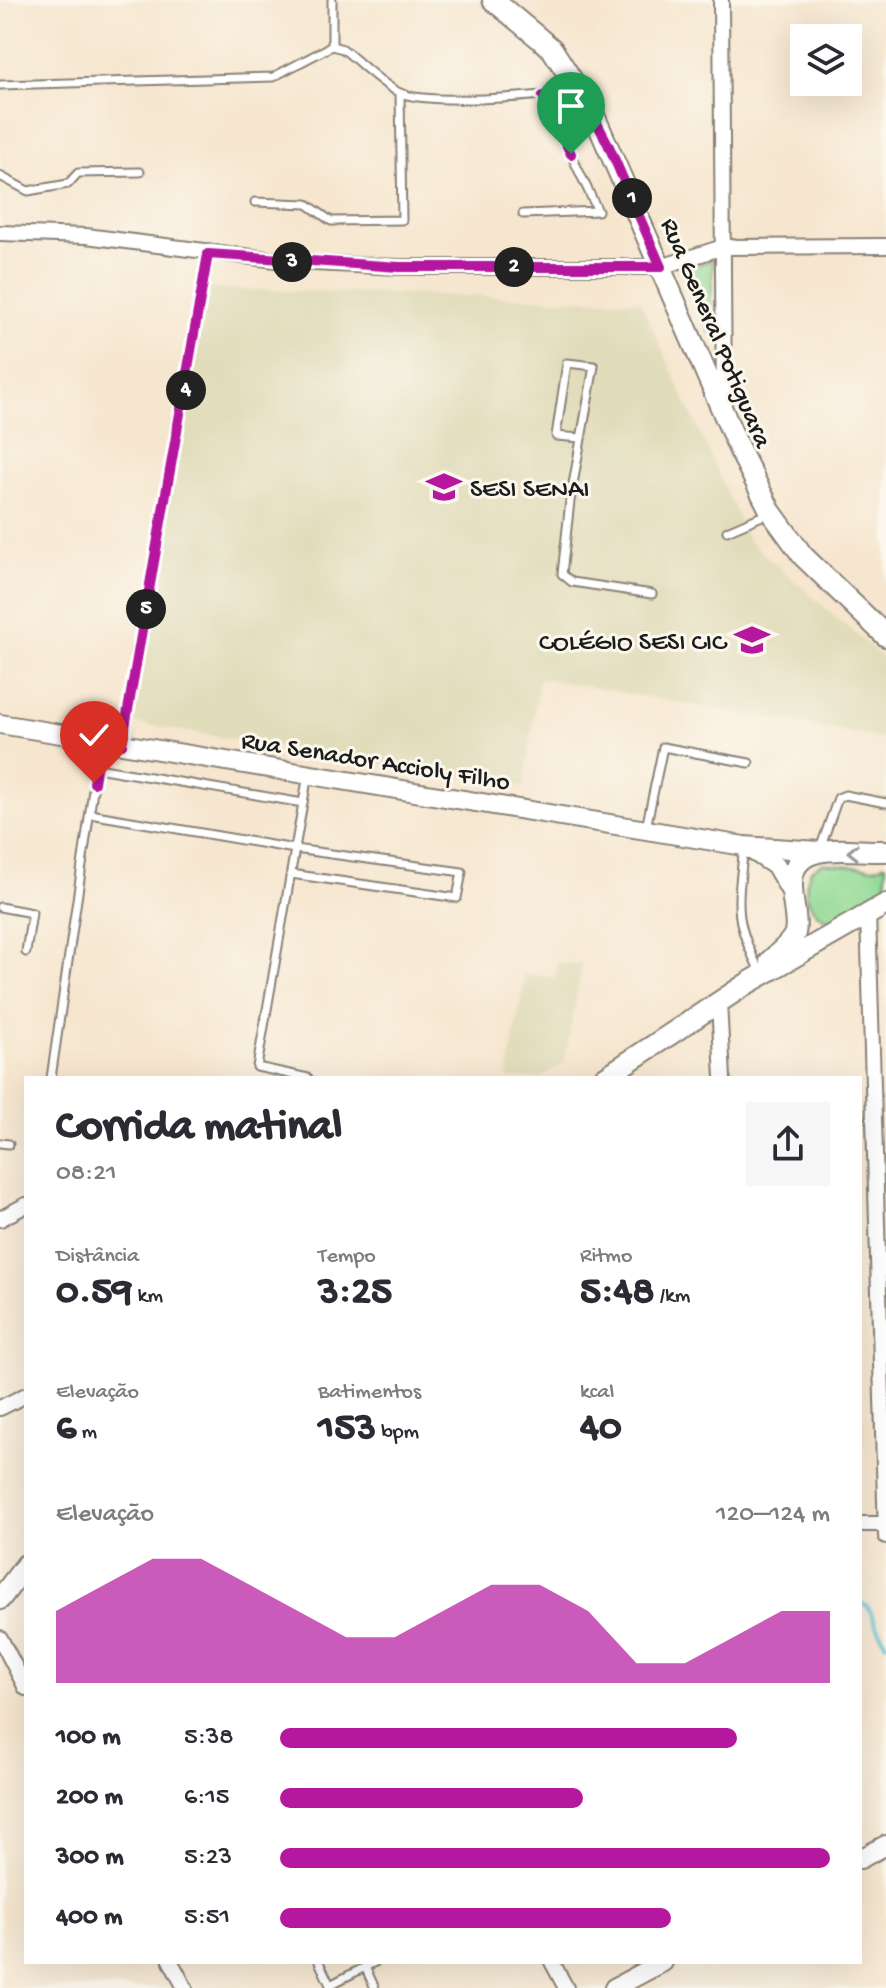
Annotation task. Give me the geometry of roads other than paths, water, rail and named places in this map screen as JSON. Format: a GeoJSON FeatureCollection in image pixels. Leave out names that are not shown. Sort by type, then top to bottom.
{"type":"FeatureCollection","features":[{"type":"Feature","properties":{"kind":"main road","name":"Rua General Potiguara"},"geometry":{"type":"LineString","coordinates":[[493,0],[552,49],[579,89],[608,144],[724,417],[771,512],[803,556],[886,636]]}},
{"type":"Feature","properties":{"kind":"main road"},"geometry":{"type":"LineString","coordinates":[[517,0],[530,28]]}},
{"type":"Feature","properties":{"kind":"main road"},"geometry":{"type":"LineString","coordinates":[[754,977],[793,937],[795,914],[790,890],[797,869],[819,851],[886,851]]}},
{"type":"Feature","properties":{"kind":"main road"},"geometry":{"type":"LineString","coordinates":[[607,1076],[754,977],[877,908]]}},
{"type":"Feature","properties":{"kind":"main road"},"geometry":{"type":"LineString","coordinates":[[795,914],[808,930],[825,937]]}},
{"type":"Feature","properties":{"kind":"main road"},"geometry":{"type":"LineString","coordinates":[[0,1599],[24,1568]]}},
{"type":"Feature","properties":{"kind":"street"},"geometry":{"type":"LineString","coordinates":[[721,0],[724,417]]}},
{"type":"Feature","properties":{"kind":"street"},"geometry":{"type":"LineString","coordinates":[[0,233],[86,236],[208,254],[399,267],[661,267],[723,247],[886,246]]}},
{"type":"Feature","properties":{"kind":"street","name":"Rua Senador Accioly Filho"},"geometry":{"type":"LineString","coordinates":[[0,724],[744,846],[819,851]]}},
{"type":"Feature","properties":{"kind":"street","name":"Rua Senador Accioly Filho"},"geometry":{"type":"LineString","coordinates":[[744,846],[776,866],[790,890]]}},
{"type":"Feature","properties":{"kind":"street"},"geometry":{"type":"LineString","coordinates":[[877,908],[886,1536]]}},
{"type":"Feature","properties":{"kind":"street"},"geometry":{"type":"LineString","coordinates":[[719,1002],[723,1076]]}},
{"type":"Feature","properties":{"kind":"street"},"geometry":{"type":"LineString","coordinates":[[0,1219],[24,1206]]}},
{"type":"Feature","properties":{"kind":"street"},"geometry":{"type":"LineString","coordinates":[[0,1408],[24,1396]]}},
{"type":"Feature","properties":{"kind":"street"},"geometry":{"type":"LineString","coordinates":[[862,1524],[886,1524]]}},
{"type":"Feature","properties":{"kind":"street"},"geometry":{"type":"LineString","coordinates":[[0,1638],[24,1684]]}},
{"type":"Feature","properties":{"kind":"street"},"geometry":{"type":"LineString","coordinates":[[862,1858],[886,1845]]}},
{"type":"Feature","properties":{"kind":"street"},"geometry":{"type":"LineString","coordinates":[[172,1964],[185,1988]]}},
{"type":"Feature","properties":{"kind":"street"},"geometry":{"type":"LineString","coordinates":[[553,1964],[566,1988]]}},
{"type":"Feature","properties":{"kind":"street"},"geometry":{"type":"LineString","coordinates":[[614,1988],[659,1964]]}},
{"type":"Feature","properties":{"kind":"lane"},"geometry":{"type":"LineString","coordinates":[[332,0],[332,46]]}},
{"type":"Feature","properties":{"kind":"lane"},"geometry":{"type":"LineString","coordinates":[[0,85],[273,77],[332,46],[343,49],[400,93],[428,98],[543,96],[579,89]]}},
{"type":"Feature","properties":{"kind":"lane"},"geometry":{"type":"LineString","coordinates":[[255,202],[307,204],[331,221],[402,220],[400,93]]}},
{"type":"Feature","properties":{"kind":"lane"},"geometry":{"type":"LineString","coordinates":[[523,214],[598,211],[543,96]]}},
{"type":"Feature","properties":{"kind":"lane"},"geometry":{"type":"LineString","coordinates":[[0,176],[28,191],[68,184],[78,173],[140,172]]}},
{"type":"Feature","properties":{"kind":"lane"},"geometry":{"type":"LineString","coordinates":[[122,744],[208,254]]}},
{"type":"Feature","properties":{"kind":"lane"},"geometry":{"type":"LineString","coordinates":[[581,438],[556,436],[567,363],[594,366],[570,501],[562,574],[566,580],[652,594]]}},
{"type":"Feature","properties":{"kind":"lane"},"geometry":{"type":"LineString","coordinates":[[727,531],[771,512]]}},
{"type":"Feature","properties":{"kind":"lane"},"geometry":{"type":"LineString","coordinates":[[51,1076],[100,740]]}},
{"type":"Feature","properties":{"kind":"lane"},"geometry":{"type":"LineString","coordinates":[[646,830],[663,747],[749,763]]}},
{"type":"Feature","properties":{"kind":"lane"},"geometry":{"type":"LineString","coordinates":[[97,768],[303,803]]}},
{"type":"Feature","properties":{"kind":"lane"},"geometry":{"type":"LineString","coordinates":[[299,1076],[257,1067],[308,774]]}},
{"type":"Feature","properties":{"kind":"lane"},"geometry":{"type":"LineString","coordinates":[[819,851],[838,798],[845,795],[886,803]]}},
{"type":"Feature","properties":{"kind":"lane"},"geometry":{"type":"LineString","coordinates":[[90,814],[295,849],[462,872],[457,898],[291,874]]}},
{"type":"Feature","properties":{"kind":"lane"},"geometry":{"type":"LineString","coordinates":[[744,846],[739,921],[754,977]]}},
{"type":"Feature","properties":{"kind":"lane"},"geometry":{"type":"LineString","coordinates":[[0,907],[32,913],[26,952]]}},
{"type":"Feature","properties":{"kind":"lane"},"geometry":{"type":"LineString","coordinates":[[320,1964],[330,1985],[371,1964]]}},
{"type":"Feature","properties":{"kind":"lane"},"geometry":{"type":"LineString","coordinates":[[365,1967],[375,1988]]}},
{"type":"Feature","properties":{"kind":"waterway"},"geometry":{"type":"LineString","coordinates":[[862,1603],[868,1607],[886,1644]]}},
{"type":"Feature","properties":{"kind":"place","name":"SESI SENAI"},"geometry":{"type":"Point","coordinates":[444,487]}},
{"type":"Feature","properties":{"kind":"place","name":"COLÉGIO SESI CIC"},"geometry":{"type":"Point","coordinates":[752,640]}}]}
